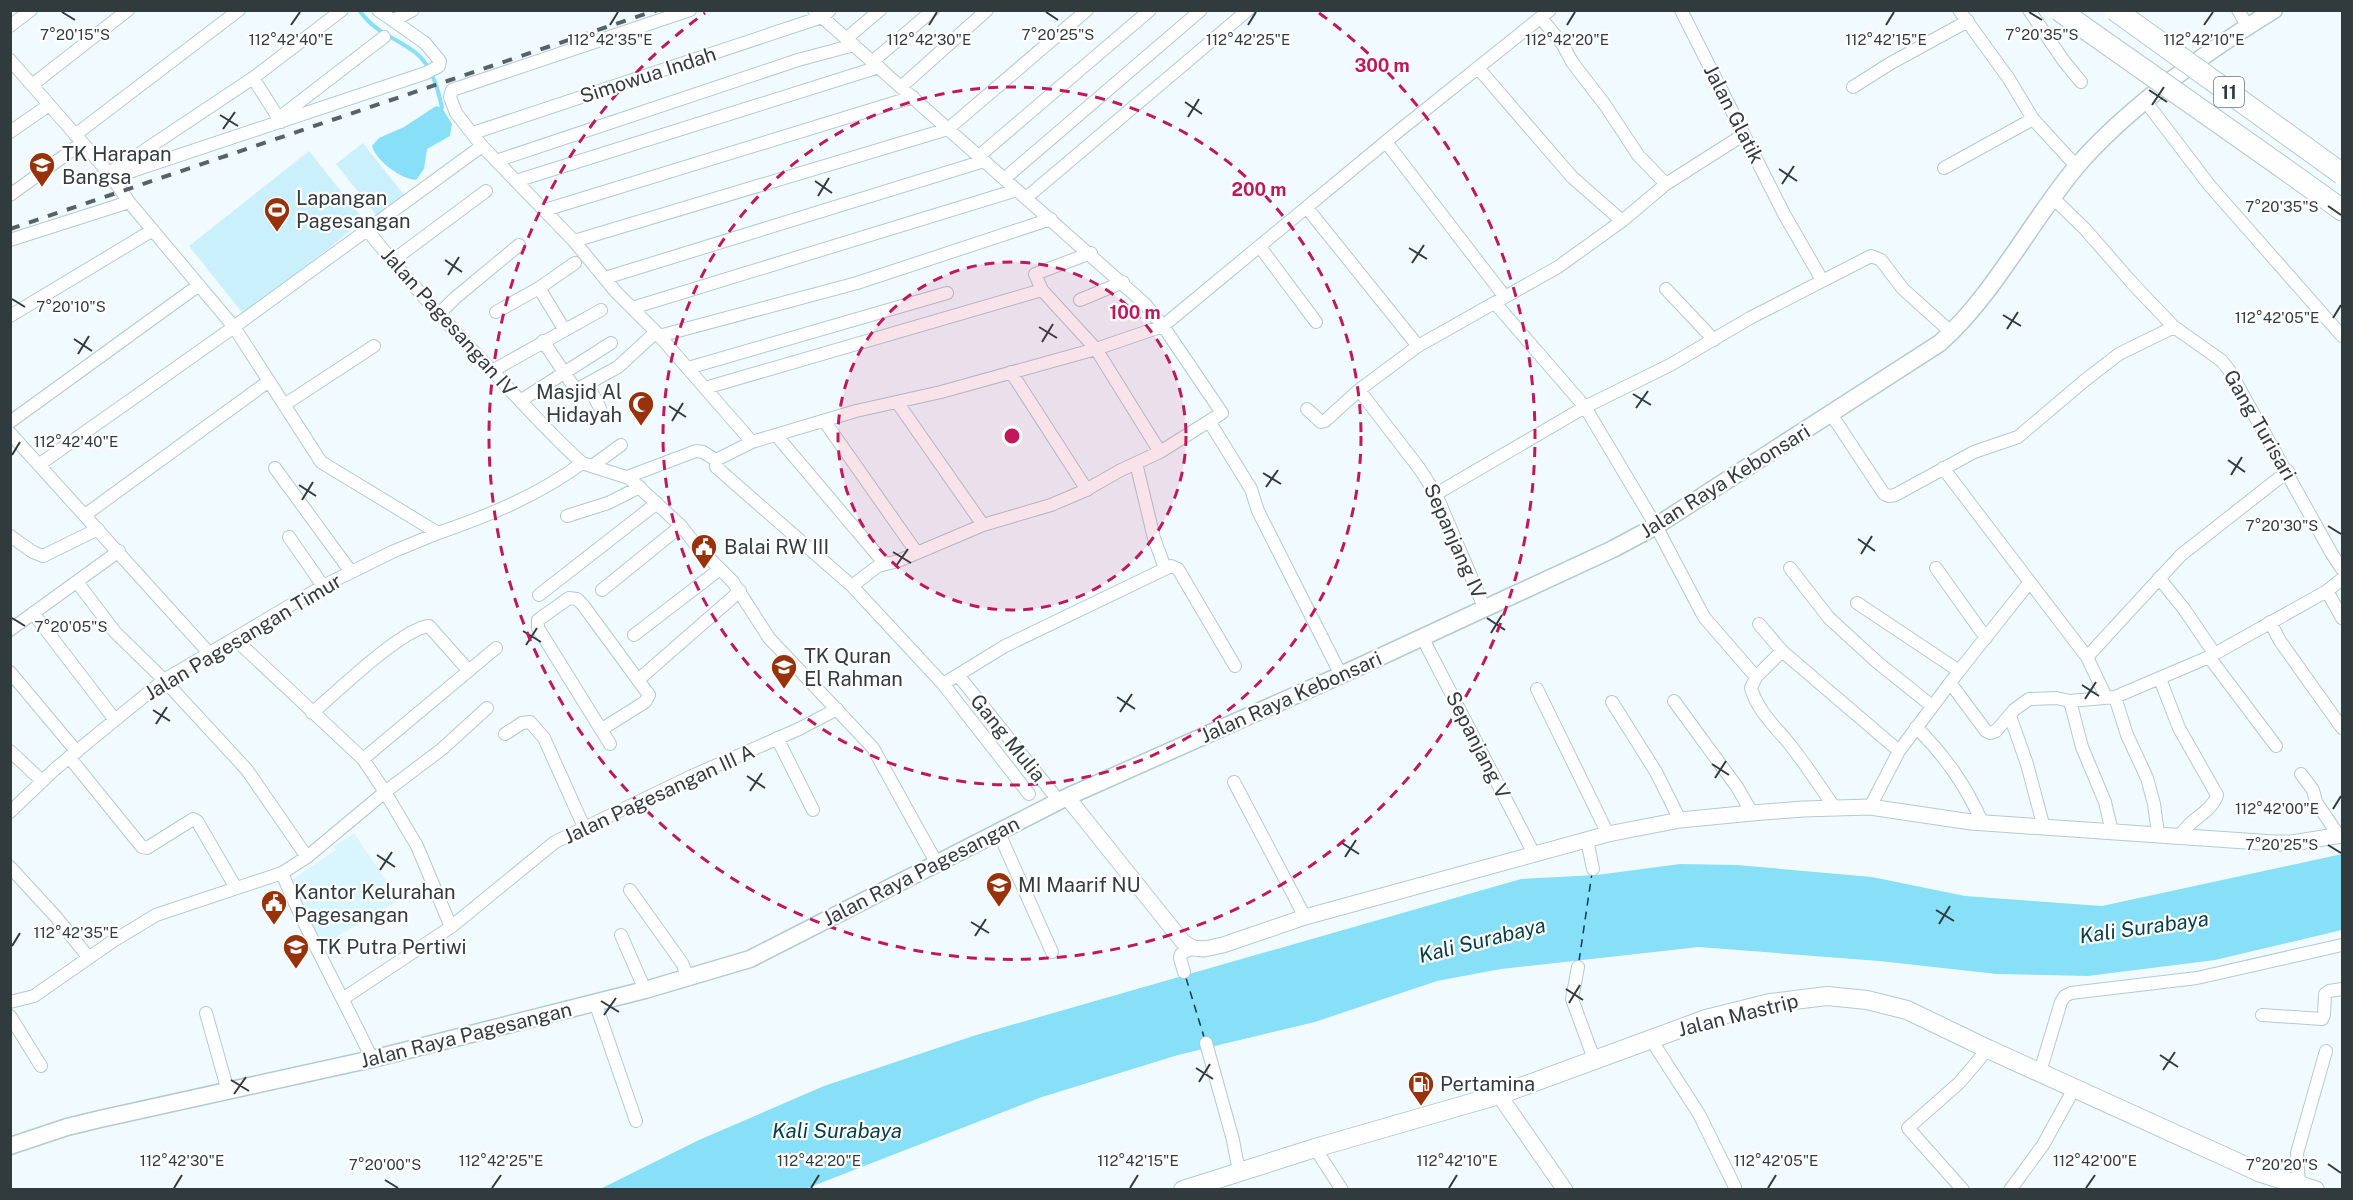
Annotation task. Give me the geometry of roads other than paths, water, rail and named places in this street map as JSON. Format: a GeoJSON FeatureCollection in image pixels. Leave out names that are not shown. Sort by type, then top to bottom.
{"type":"FeatureCollection","features":[{"type":"Feature","properties":{"kind":"highway","name":"11"},"geometry":{"type":"LineString","coordinates":[[2059,10],[2343,210]]}},
{"type":"Feature","properties":{"kind":"highway","name":"11"},"geometry":{"type":"LineString","coordinates":[[2115,10],[2343,174]]}},
{"type":"Feature","properties":{"kind":"main road","name":"Jalan Raya Kebonsari"},"geometry":{"type":"LineString","coordinates":[[1063,799],[1341,675],[1612,549],[1656,526],[1940,343],[1967,316],[2077,167],[2114,129],[2212,49],[2274,10]]}},
{"type":"Feature","properties":{"kind":"main road","name":"Jalan Raya Pagesangan"},"geometry":{"type":"LineString","coordinates":[[10,1146],[78,1124],[372,1059],[645,990],[750,958],[1063,799]]}},
{"type":"Feature","properties":{"kind":"main road","name":"Jalan Mastrip"},"geometry":{"type":"LineString","coordinates":[[1183,1190],[1315,1148],[1499,1095],[1706,1019],[1770,1003],[1827,996],[1867,1000],[1907,1010],[2261,1173],[2310,1188]]}},
{"type":"Feature","properties":{"kind":"street"},"geometry":{"type":"LineString","coordinates":[[10,26],[31,10]]}},
{"type":"Feature","properties":{"kind":"street"},"geometry":{"type":"LineString","coordinates":[[32,85],[128,10]]}},
{"type":"Feature","properties":{"kind":"street"},"geometry":{"type":"LineString","coordinates":[[10,195],[239,10]]}},
{"type":"Feature","properties":{"kind":"street"},"geometry":{"type":"LineString","coordinates":[[110,175],[253,78],[342,10]]}},
{"type":"Feature","properties":{"kind":"street"},"geometry":{"type":"LineString","coordinates":[[110,175],[429,72],[439,66],[440,62],[425,43],[378,10]]}},
{"type":"Feature","properties":{"kind":"street"},"geometry":{"type":"LineString","coordinates":[[394,20],[413,10]]}},
{"type":"Feature","properties":{"kind":"street"},"geometry":{"type":"LineString","coordinates":[[690,10],[452,90],[450,97],[456,113],[482,146],[574,241],[654,336],[688,369],[752,442]]}},
{"type":"Feature","properties":{"kind":"street"},"geometry":{"type":"LineString","coordinates":[[496,161],[850,41],[880,10]]}},
{"type":"Feature","properties":{"kind":"street"},"geometry":{"type":"LineString","coordinates":[[516,181],[876,64],[933,10]]}},
{"type":"Feature","properties":{"kind":"street"},"geometry":{"type":"LineString","coordinates":[[901,87],[987,10]]}},
{"type":"Feature","properties":{"kind":"street"},"geometry":{"type":"LineString","coordinates":[[574,241],[948,129],[1087,10]]}},
{"type":"Feature","properties":{"kind":"street"},"geometry":{"type":"LineString","coordinates":[[605,278],[981,159],[1150,10]]}},
{"type":"Feature","properties":{"kind":"street"},"geometry":{"type":"LineString","coordinates":[[1004,178],[1202,10]]}},
{"type":"Feature","properties":{"kind":"street"},"geometry":{"type":"LineString","coordinates":[[632,308],[1022,194],[1248,10]]}},
{"type":"Feature","properties":{"kind":"street","name":"Jalan Glatik"},"geometry":{"type":"LineString","coordinates":[[1681,10],[1743,135],[1822,280]]}},
{"type":"Feature","properties":{"kind":"street"},"geometry":{"type":"LineString","coordinates":[[2029,10],[2081,82]]}},
{"type":"Feature","properties":{"kind":"street"},"geometry":{"type":"LineString","coordinates":[[2238,10],[2248,27]]}},
{"type":"Feature","properties":{"kind":"street"},"geometry":{"type":"LineString","coordinates":[[822,13],[901,87],[1145,304],[1163,326],[1222,413],[1160,452],[1087,490],[1051,506],[982,525],[917,553],[878,566],[852,586]]}},
{"type":"Feature","properties":{"kind":"street","name":"Simowua Indah"},"geometry":{"type":"LineString","coordinates":[[473,133],[822,13]]}},
{"type":"Feature","properties":{"kind":"street"},"geometry":{"type":"LineString","coordinates":[[711,457],[752,442],[856,411],[1096,349],[1163,326],[1386,142],[1546,14],[1572,62],[1605,105],[1638,155],[1666,184]]}},
{"type":"Feature","properties":{"kind":"street"},"geometry":{"type":"LineString","coordinates":[[1853,87],[1965,14],[2033,119],[2077,167]]}},
{"type":"Feature","properties":{"kind":"street"},"geometry":{"type":"LineString","coordinates":[[280,119],[384,38]]}},
{"type":"Feature","properties":{"kind":"street"},"geometry":{"type":"LineString","coordinates":[[11,61],[110,175],[129,202],[234,327],[324,465],[438,533],[479,519],[587,465],[621,445]]}},
{"type":"Feature","properties":{"kind":"street"},"geometry":{"type":"LineString","coordinates":[[1478,68],[1572,177],[1622,221]]}},
{"type":"Feature","properties":{"kind":"street"},"geometry":{"type":"LineString","coordinates":[[253,78],[280,119]]}},
{"type":"Feature","properties":{"kind":"street"},"geometry":{"type":"LineString","coordinates":[[545,210],[913,97]]}},
{"type":"Feature","properties":{"kind":"street"},"geometry":{"type":"LineString","coordinates":[[2146,102],[2210,186],[2343,336]]}},
{"type":"Feature","properties":{"kind":"street"},"geometry":{"type":"LineString","coordinates":[[10,132],[49,105]]}},
{"type":"Feature","properties":{"kind":"street"},"geometry":{"type":"LineString","coordinates":[[1944,168],[2033,119]]}},
{"type":"Feature","properties":{"kind":"street"},"geometry":{"type":"LineString","coordinates":[[1307,409],[1323,422],[1359,390],[1418,346],[1558,267],[1622,221],[1666,184],[1743,135]]}},
{"type":"Feature","properties":{"kind":"street"},"geometry":{"type":"LineString","coordinates":[[1386,142],[1500,300],[1585,407],[1656,526],[1704,617],[1756,677]]}},
{"type":"Feature","properties":{"kind":"street"},"geometry":{"type":"LineString","coordinates":[[40,464],[368,231],[482,146]]}},
{"type":"Feature","properties":{"kind":"street"},"geometry":{"type":"LineString","coordinates":[[392,261],[486,191]]}},
{"type":"Feature","properties":{"kind":"street","name":"Gang Turisari"},"geometry":{"type":"LineString","coordinates":[[2053,198],[2085,229],[2133,284],[2175,327],[2223,361],[2288,471],[2332,554],[2343,569]]}},
{"type":"Feature","properties":{"kind":"street"},"geometry":{"type":"LineString","coordinates":[[10,240],[129,202]]}},
{"type":"Feature","properties":{"kind":"street"},"geometry":{"type":"LineString","coordinates":[[1307,208],[1418,346]]}},
{"type":"Feature","properties":{"kind":"street"},"geometry":{"type":"LineString","coordinates":[[543,341],[574,390],[588,385],[618,367],[654,336],[857,283],[1051,219]]}},
{"type":"Feature","properties":{"kind":"street"},"geometry":{"type":"LineString","coordinates":[[10,316],[153,230]]}},
{"type":"Feature","properties":{"kind":"street","name":"Jalan Pagesangan IV"},"geometry":{"type":"LineString","coordinates":[[368,231],[438,315],[528,411],[587,465],[633,482],[681,526],[740,591],[769,638],[873,748],[936,862]]}},
{"type":"Feature","properties":{"kind":"street"},"geometry":{"type":"LineString","coordinates":[[438,315],[519,245]]}},
{"type":"Feature","properties":{"kind":"street"},"geometry":{"type":"LineString","coordinates":[[1260,247],[1316,322]]}},
{"type":"Feature","properties":{"kind":"street"},"geometry":{"type":"LineString","coordinates":[[1091,254],[1035,274],[1041,290],[1096,349],[1160,452]]}},
{"type":"Feature","properties":{"kind":"street"},"geometry":{"type":"LineString","coordinates":[[1436,494],[1585,407],[1670,365],[1822,280],[1871,256],[1881,260],[1912,298],[1952,333]]}},
{"type":"Feature","properties":{"kind":"street"},"geometry":{"type":"LineString","coordinates":[[496,312],[539,288],[575,262]]}},
{"type":"Feature","properties":{"kind":"street"},"geometry":{"type":"LineString","coordinates":[[1080,300],[1122,282]]}},
{"type":"Feature","properties":{"kind":"street"},"geometry":{"type":"LineString","coordinates":[[10,422],[199,285]]}},
{"type":"Feature","properties":{"kind":"street"},"geometry":{"type":"LineString","coordinates":[[539,288],[564,329]]}},
{"type":"Feature","properties":{"kind":"street"},"geometry":{"type":"LineString","coordinates":[[1666,289],[1714,340]]}},
{"type":"Feature","properties":{"kind":"street"},"geometry":{"type":"LineString","coordinates":[[705,388],[1041,290]]}},
{"type":"Feature","properties":{"kind":"street"},"geometry":{"type":"LineString","coordinates":[[688,369],[947,293]]}},
{"type":"Feature","properties":{"kind":"street"},"geometry":{"type":"LineString","coordinates":[[492,371],[601,310]]}},
{"type":"Feature","properties":{"kind":"street"},"geometry":{"type":"LineString","coordinates":[[1831,414],[1884,494],[1896,495],[1974,452],[2018,437],[2119,354],[2175,327]]}},
{"type":"Feature","properties":{"kind":"street"},"geometry":{"type":"LineString","coordinates":[[520,401],[611,343]]}},
{"type":"Feature","properties":{"kind":"street"},"geometry":{"type":"LineString","coordinates":[[284,405],[374,346]]}},
{"type":"Feature","properties":{"kind":"street"},"geometry":{"type":"LineString","coordinates":[[1011,372],[1087,490]]}},
{"type":"Feature","properties":{"kind":"street"},"geometry":{"type":"LineString","coordinates":[[85,515],[269,381]]}},
{"type":"Feature","properties":{"kind":"street"},"geometry":{"type":"LineString","coordinates":[[588,385],[600,408]]}},
{"type":"Feature","properties":{"kind":"street","name":"Sepanjang IV"},"geometry":{"type":"LineString","coordinates":[[1359,390],[1419,468],[1436,494],[1484,607]]}},
{"type":"Feature","properties":{"kind":"street"},"geometry":{"type":"LineString","coordinates":[[897,402],[982,525]]}},
{"type":"Feature","properties":{"kind":"street"},"geometry":{"type":"LineString","coordinates":[[1209,421],[1251,489],[1258,511],[1341,675]]}},
{"type":"Feature","properties":{"kind":"street"},"geometry":{"type":"LineString","coordinates":[[825,422],[917,553]]}},
{"type":"Feature","properties":{"kind":"street"},"geometry":{"type":"LineString","coordinates":[[776,435],[885,564]]}},
{"type":"Feature","properties":{"kind":"street"},"geometry":{"type":"LineString","coordinates":[[13,438],[40,464],[209,653]]}},
{"type":"Feature","properties":{"kind":"street"},"geometry":{"type":"LineString","coordinates":[[567,516],[608,503],[633,482],[696,451],[711,457],[716,467],[852,586],[943,684],[1029,794]]}},
{"type":"Feature","properties":{"kind":"street"},"geometry":{"type":"LineString","coordinates":[[1136,463],[1154,538],[1165,568]]}},
{"type":"Feature","properties":{"kind":"street"},"geometry":{"type":"LineString","coordinates":[[275,468],[351,572]]}},
{"type":"Feature","properties":{"kind":"street"},"geometry":{"type":"LineString","coordinates":[[1943,468],[2029,584],[2087,657],[2111,697],[2147,778],[2154,804],[2158,834]]}},
{"type":"Feature","properties":{"kind":"street"},"geometry":{"type":"LineString","coordinates":[[2087,657],[2181,555],[2288,471]]}},
{"type":"Feature","properties":{"kind":"street"},"geometry":{"type":"LineString","coordinates":[[539,595],[657,503]]}},
{"type":"Feature","properties":{"kind":"street"},"geometry":{"type":"LineString","coordinates":[[602,590],[681,526]]}},
{"type":"Feature","properties":{"kind":"street"},"geometry":{"type":"LineString","coordinates":[[10,536],[43,556],[98,529]]}},
{"type":"Feature","properties":{"kind":"street","name":"Jalan Pagesangan Timur"},"geometry":{"type":"LineString","coordinates":[[10,813],[73,754],[164,680],[323,586],[392,552],[438,533]]}},
{"type":"Feature","properties":{"kind":"street"},"geometry":{"type":"LineString","coordinates":[[288,537],[323,586]]}},
{"type":"Feature","properties":{"kind":"street"},"geometry":{"type":"LineString","coordinates":[[10,630],[119,552]]}},
{"type":"Feature","properties":{"kind":"street"},"geometry":{"type":"LineString","coordinates":[[943,684],[1005,646],[1171,566],[1178,570],[1234,666]]}},
{"type":"Feature","properties":{"kind":"street"},"geometry":{"type":"LineString","coordinates":[[1790,568],[1829,618],[1877,662],[1932,706]]}},
{"type":"Feature","properties":{"kind":"street"},"geometry":{"type":"LineString","coordinates":[[1936,568],[1986,638]]}},
{"type":"Feature","properties":{"kind":"street"},"geometry":{"type":"LineString","coordinates":[[634,635],[720,569]]}},
{"type":"Feature","properties":{"kind":"street"},"geometry":{"type":"LineString","coordinates":[[2159,578],[2184,609],[2212,655],[2276,746]]}},
{"type":"Feature","properties":{"kind":"street"},"geometry":{"type":"LineString","coordinates":[[1951,684],[1990,733],[1996,731],[2020,705],[2029,699],[2056,698],[2070,701],[2111,697],[2160,679],[2212,655],[2327,591],[2343,579]]}},
{"type":"Feature","properties":{"kind":"street"},"geometry":{"type":"LineString","coordinates":[[77,582],[114,632],[164,680],[247,770],[307,857]]}},
{"type":"Feature","properties":{"kind":"street"},"geometry":{"type":"LineString","coordinates":[[1870,807],[1899,751],[1916,727],[2029,584]]}},
{"type":"Feature","properties":{"kind":"street"},"geometry":{"type":"LineString","coordinates":[[638,680],[740,591]]}},
{"type":"Feature","properties":{"kind":"street"},"geometry":{"type":"LineString","coordinates":[[2327,591],[2343,618]]}},
{"type":"Feature","properties":{"kind":"street"},"geometry":{"type":"LineString","coordinates":[[602,729],[649,698],[649,695],[583,605],[577,599],[569,598],[538,620],[538,628],[610,744]]}},
{"type":"Feature","properties":{"kind":"street"},"geometry":{"type":"LineString","coordinates":[[1857,603],[1959,671]]}},
{"type":"Feature","properties":{"kind":"street"},"geometry":{"type":"LineString","coordinates":[[33,614],[115,720]]}},
{"type":"Feature","properties":{"kind":"street"},"geometry":{"type":"LineString","coordinates":[[2270,622],[2280,641],[2343,728]]}},
{"type":"Feature","properties":{"kind":"street"},"geometry":{"type":"LineString","coordinates":[[1760,624],[1782,651],[1899,751]]}},
{"type":"Feature","properties":{"kind":"street"},"geometry":{"type":"LineString","coordinates":[[312,713],[379,656],[419,627],[429,626],[468,670]]}},
{"type":"Feature","properties":{"kind":"street","name":"Sepanjang V"},"geometry":{"type":"LineString","coordinates":[[1422,637],[1534,854]]}},
{"type":"Feature","properties":{"kind":"street"},"geometry":{"type":"LineString","coordinates":[[234,639],[363,759],[417,846],[452,927]]}},
{"type":"Feature","properties":{"kind":"street"},"geometry":{"type":"LineString","coordinates":[[363,759],[496,648]]}},
{"type":"Feature","properties":{"kind":"street"},"geometry":{"type":"LineString","coordinates":[[1782,651],[1756,677],[1751,688],[1754,698],[1767,720],[1790,745],[1835,808]]}},
{"type":"Feature","properties":{"kind":"street"},"geometry":{"type":"LineString","coordinates":[[10,672],[144,848],[193,819],[197,822],[236,888]]}},
{"type":"Feature","properties":{"kind":"street","name":"Gang Mulia"},"geometry":{"type":"LineString","coordinates":[[958,675],[1063,799]]}},
{"type":"Feature","properties":{"kind":"street"},"geometry":{"type":"LineString","coordinates":[[2160,679],[2179,728],[2217,795],[2214,803],[2187,827],[2180,837]]}},
{"type":"Feature","properties":{"kind":"street"},"geometry":{"type":"LineString","coordinates":[[1537,689],[1608,834]]}},
{"type":"Feature","properties":{"kind":"street"},"geometry":{"type":"LineString","coordinates":[[1674,701],[1737,787],[1752,813]]}},
{"type":"Feature","properties":{"kind":"street"},"geometry":{"type":"LineString","coordinates":[[2070,701],[2082,747],[2105,802],[2112,832]]}},
{"type":"Feature","properties":{"kind":"street"},"geometry":{"type":"LineString","coordinates":[[1611,702],[1656,772],[1680,820]]}},
{"type":"Feature","properties":{"kind":"street"},"geometry":{"type":"LineString","coordinates":[[10,1002],[34,996],[156,915],[282,873],[307,857],[385,792],[442,749],[487,708]]}},
{"type":"Feature","properties":{"kind":"street","name":"Jalan Pagesangan III A"},"geometry":{"type":"LineString","coordinates":[[344,998],[452,927],[555,842],[837,709]]}},
{"type":"Feature","properties":{"kind":"street"},"geometry":{"type":"LineString","coordinates":[[2010,716],[2027,764],[2044,828]]}},
{"type":"Feature","properties":{"kind":"street"},"geometry":{"type":"LineString","coordinates":[[506,734],[522,723],[530,722],[544,738],[584,827]]}},
{"type":"Feature","properties":{"kind":"street"},"geometry":{"type":"LineString","coordinates":[[1916,727],[1941,751],[1956,773],[1982,822]]}},
{"type":"Feature","properties":{"kind":"street"},"geometry":{"type":"LineString","coordinates":[[777,738],[813,810]]}},
{"type":"Feature","properties":{"kind":"street"},"geometry":{"type":"LineString","coordinates":[[10,751],[42,781]]}},
{"type":"Feature","properties":{"kind":"street"},"geometry":{"type":"LineString","coordinates":[[1063,799],[1183,942],[1193,948],[1203,949],[1222,945],[1305,917],[1534,854],[1608,834],[1680,820],[1752,813],[1870,807],[1982,822],[2180,837],[2283,843],[2341,835],[2316,802],[2313,790],[2301,774]]}},
{"type":"Feature","properties":{"kind":"street"},"geometry":{"type":"LineString","coordinates":[[1234,782],[1305,917]]}},
{"type":"Feature","properties":{"kind":"street"},"geometry":{"type":"LineString","coordinates":[[998,831],[1052,952]]}},
{"type":"Feature","properties":{"kind":"street"},"geometry":{"type":"LineString","coordinates":[[1587,840],[1593,869]]}},
{"type":"Feature","properties":{"kind":"street"},"geometry":{"type":"LineString","coordinates":[[10,867],[56,917],[89,958]]}},
{"type":"Feature","properties":{"kind":"street"},"geometry":{"type":"LineString","coordinates":[[282,873],[300,918],[344,998],[372,1059]]}},
{"type":"Feature","properties":{"kind":"street"},"geometry":{"type":"LineString","coordinates":[[630,890],[682,963],[688,977]]}},
{"type":"Feature","properties":{"kind":"street"},"geometry":{"type":"LineString","coordinates":[[621,935],[645,990]]}},
{"type":"Feature","properties":{"kind":"street"},"geometry":{"type":"LineString","coordinates":[[2040,1072],[2061,1002],[2071,993],[2197,978],[2343,945]]}},
{"type":"Feature","properties":{"kind":"street"},"geometry":{"type":"LineString","coordinates":[[1184,972],[1181,954],[1193,948]]}},
{"type":"Feature","properties":{"kind":"street"},"geometry":{"type":"LineString","coordinates":[[1578,967],[1572,999],[1594,1059]]}},
{"type":"Feature","properties":{"kind":"street"},"geometry":{"type":"LineString","coordinates":[[2262,1015],[2322,1019],[2325,994],[2329,991],[2343,989]]}},
{"type":"Feature","properties":{"kind":"street"},"geometry":{"type":"LineString","coordinates":[[595,1002],[636,1122]]}},
{"type":"Feature","properties":{"kind":"street"},"geometry":{"type":"LineString","coordinates":[[206,1013],[228,1091]]}},
{"type":"Feature","properties":{"kind":"street"},"geometry":{"type":"LineString","coordinates":[[10,1016],[41,1066]]}},
{"type":"Feature","properties":{"kind":"street"},"geometry":{"type":"LineString","coordinates":[[1650,1038],[1699,1114],[1735,1187]]}},
{"type":"Feature","properties":{"kind":"street"},"geometry":{"type":"LineString","coordinates":[[1206,1043],[1233,1140],[1239,1172]]}},
{"type":"Feature","properties":{"kind":"street"},"geometry":{"type":"LineString","coordinates":[[1963,1190],[1908,1128],[1959,1083],[1988,1049]]}},
{"type":"Feature","properties":{"kind":"street"},"geometry":{"type":"LineString","coordinates":[[2310,1188],[2297,1153],[2326,1051]]}},
{"type":"Feature","properties":{"kind":"street"},"geometry":{"type":"LineString","coordinates":[[2010,1190],[2043,1145],[2075,1088]]}},
{"type":"Feature","properties":{"kind":"street"},"geometry":{"type":"LineString","coordinates":[[1499,1095],[1565,1190]]}},
{"type":"Feature","properties":{"kind":"street"},"geometry":{"type":"LineString","coordinates":[[1315,1148],[1342,1190]]}},
{"type":"Feature","properties":{"kind":"water"},"geometry":{"type":"Polygon","coordinates":[[[436,106],[442,108],[452,124],[450,136],[427,149],[424,169],[416,180],[403,176],[378,158],[372,146],[379,138],[404,127],[436,106]]]}},
{"type":"Feature","properties":{"kind":"water","name":"Kali Surabaya"},"geometry":{"type":"Polygon","coordinates":[[[2342,854],[2342,930],[2215,960],[2088,976],[1997,974],[1879,961],[1699,947],[1501,969],[1437,981],[1315,1022],[1178,1055],[1042,1097],[805,1189],[598,1190],[699,1140],[824,1086],[973,1036],[1521,879],[1597,875],[1680,864],[1737,865],[1872,877],[1965,896],[2102,906],[2342,854]]]}},
{"type":"Feature","properties":{"kind":"waterway"},"geometry":{"type":"LineString","coordinates":[[359,10],[372,25],[422,58],[434,78],[442,108]]}},
{"type":"Feature","properties":{"kind":"railway"},"geometry":{"type":"LineString","coordinates":[[10,229],[657,10]]}},
{"type":"Feature","properties":{"kind":"place","name":"TK Harapan Bangsa"},"geometry":{"type":"Point","coordinates":[42,188]}},
{"type":"Feature","properties":{"kind":"place","name":"Lapangan Pagesangan"},"geometry":{"type":"Point","coordinates":[277,233]}},
{"type":"Feature","properties":{"kind":"place","name":"Masjid Al Hidayah"},"geometry":{"type":"Point","coordinates":[641,427]}},
{"type":"Feature","properties":{"kind":"place","name":"Balai RW III"},"geometry":{"type":"Point","coordinates":[704,570]}},
{"type":"Feature","properties":{"kind":"place","name":"TK Quran El Rahman"},"geometry":{"type":"Point","coordinates":[784,690]}},
{"type":"Feature","properties":{"kind":"place","name":"MI Maarif NU"},"geometry":{"type":"Point","coordinates":[999,908]}},
{"type":"Feature","properties":{"kind":"place","name":"Kantor Kelurahan Pagesangan"},"geometry":{"type":"Point","coordinates":[274,926]}},
{"type":"Feature","properties":{"kind":"place","name":"TK Putra Pertiwi"},"geometry":{"type":"Point","coordinates":[296,970]}},
{"type":"Feature","properties":{"kind":"place","name":"Pertamina"},"geometry":{"type":"Point","coordinates":[1421,1107]}}]}
